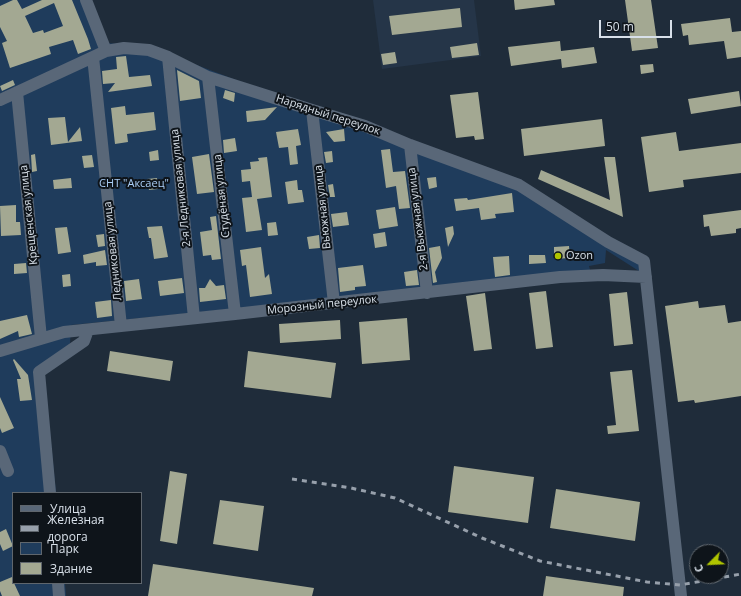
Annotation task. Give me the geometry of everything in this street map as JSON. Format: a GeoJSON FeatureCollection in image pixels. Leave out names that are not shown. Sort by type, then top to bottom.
{"type":"FeatureCollection","features":[{"type":"Feature","properties":{"kind":"street"},"geometry":{"type":"LineString","coordinates":[[86,0],[106,51]]}},
{"type":"Feature","properties":{"kind":"street","name":"Нарядный переулок"},"geometry":{"type":"LineString","coordinates":[[0,100],[106,51],[124,48],[149,50],[168,57],[208,76],[365,126],[410,145],[519,185],[608,242],[644,261],[646,278]]}},
{"type":"Feature","properties":{"kind":"street","name":"Ледниковая улица"},"geometry":{"type":"LineString","coordinates":[[93,57],[121,326]]}},
{"type":"Feature","properties":{"kind":"street","name":"2-я Ледниковая улица"},"geometry":{"type":"LineString","coordinates":[[168,57],[194,318]]}},
{"type":"Feature","properties":{"kind":"street","name":"Студёная улица"},"geometry":{"type":"LineString","coordinates":[[208,76],[235,314]]}},
{"type":"Feature","properties":{"kind":"street","name":"Крещенская улица"},"geometry":{"type":"LineString","coordinates":[[17,92],[41,338]]}},
{"type":"Feature","properties":{"kind":"street","name":"Вьюжная улица"},"geometry":{"type":"LineString","coordinates":[[312,110],[334,303]]}},
{"type":"Feature","properties":{"kind":"street","name":"2-я Вьюжная улица"},"geometry":{"type":"LineString","coordinates":[[410,145],[427,293]]}},
{"type":"Feature","properties":{"kind":"street","name":"Морозный переулок"},"geometry":{"type":"LineString","coordinates":[[0,351],[64,332],[427,293],[505,282],[603,275],[646,278]]}},
{"type":"Feature","properties":{"kind":"street"},"geometry":{"type":"LineString","coordinates":[[646,278],[681,596]]}},
{"type":"Feature","properties":{"kind":"street"},"geometry":{"type":"LineString","coordinates":[[50,492],[39,372],[84,341],[88,330]]}},
{"type":"Feature","properties":{"kind":"street"},"geometry":{"type":"LineString","coordinates":[[0,451],[8,471]]}},
{"type":"Feature","properties":{"kind":"street"},"geometry":{"type":"LineString","coordinates":[[58,584],[59,596]]}},
{"type":"Feature","properties":{"kind":"shaded area"},"geometry":{"type":"Polygon","coordinates":[[[373,0],[474,0],[481,56],[382,69],[373,0]]]}},
{"type":"Feature","properties":{"kind":"green space","name":"СНТ \"Аксаец\""},"geometry":{"type":"Polygon","coordinates":[[[0,0],[86,0],[105,43],[147,46],[312,109],[486,169],[642,263],[642,273],[606,250],[605,263],[589,266],[591,273],[71,325],[70,344],[44,372],[56,492],[12,492],[12,584],[65,584],[66,596],[0,596],[0,0]]]}},
{"type":"Feature","properties":{"kind":"building"},"geometry":{"type":"Polygon","coordinates":[[[13,0],[17,0],[22,9],[42,0],[72,0],[91,49],[78,54],[73,40],[49,47],[51,54],[10,68],[2,43],[7,41],[0,27],[0,6],[13,0]],[[54,3],[25,16],[33,33],[43,30],[44,33],[63,26],[54,3]]]}},
{"type":"Feature","properties":{"kind":"building"},"geometry":{"type":"Polygon","coordinates":[[[514,0],[554,0],[555,5],[515,10],[514,0]]]}},
{"type":"Feature","properties":{"kind":"building"},"geometry":{"type":"Polygon","coordinates":[[[625,0],[651,0],[658,48],[632,51],[625,0]]]}},
{"type":"Feature","properties":{"kind":"building"},"geometry":{"type":"Polygon","coordinates":[[[460,8],[462,27],[392,35],[389,16],[460,8]]]}},
{"type":"Feature","properties":{"kind":"building"},"geometry":{"type":"Polygon","coordinates":[[[730,18],[732,32],[741,31],[741,57],[727,59],[724,41],[689,45],[688,35],[683,36],[681,24],[730,18]]]}},
{"type":"Feature","properties":{"kind":"building"},"geometry":{"type":"Polygon","coordinates":[[[560,41],[561,51],[594,47],[597,63],[562,68],[561,59],[511,66],[508,47],[560,41]]]}},
{"type":"Feature","properties":{"kind":"building"},"geometry":{"type":"Polygon","coordinates":[[[477,43],[479,55],[452,58],[450,47],[477,43]]]}},
{"type":"Feature","properties":{"kind":"building"},"geometry":{"type":"Polygon","coordinates":[[[395,52],[397,63],[383,65],[381,54],[395,52]]]}},
{"type":"Feature","properties":{"kind":"building"},"geometry":{"type":"Polygon","coordinates":[[[126,56],[129,77],[150,75],[152,86],[108,92],[115,83],[103,84],[102,71],[117,69],[116,57],[126,56]]]}},
{"type":"Feature","properties":{"kind":"building"},"geometry":{"type":"Polygon","coordinates":[[[653,64],[654,72],[641,74],[640,65],[653,64]]]}},
{"type":"Feature","properties":{"kind":"building"},"geometry":{"type":"Polygon","coordinates":[[[177,70],[199,81],[201,98],[180,101],[177,70]]]}},
{"type":"Feature","properties":{"kind":"building"},"geometry":{"type":"Polygon","coordinates":[[[13,80],[15,85],[2,91],[0,86],[13,80]]]}},
{"type":"Feature","properties":{"kind":"building"},"geometry":{"type":"Polygon","coordinates":[[[225,90],[235,93],[234,102],[223,98],[225,90]]]}},
{"type":"Feature","properties":{"kind":"building"},"geometry":{"type":"Polygon","coordinates":[[[739,91],[741,106],[691,114],[688,99],[739,91]]]}},
{"type":"Feature","properties":{"kind":"building"},"geometry":{"type":"Polygon","coordinates":[[[478,92],[484,139],[475,140],[474,136],[456,138],[450,95],[478,92]]]}},
{"type":"Feature","properties":{"kind":"building"},"geometry":{"type":"Polygon","coordinates":[[[125,106],[126,115],[154,112],[156,130],[127,134],[128,142],[115,144],[111,108],[125,106]]]}},
{"type":"Feature","properties":{"kind":"building"},"geometry":{"type":"Polygon","coordinates":[[[277,107],[265,120],[247,122],[246,111],[277,107]]]}},
{"type":"Feature","properties":{"kind":"building"},"geometry":{"type":"Polygon","coordinates":[[[65,117],[68,142],[80,127],[82,141],[51,145],[48,118],[65,117]]]}},
{"type":"Feature","properties":{"kind":"building"},"geometry":{"type":"Polygon","coordinates":[[[602,119],[605,146],[524,156],[521,129],[602,119]]]}},
{"type":"Feature","properties":{"kind":"building"},"geometry":{"type":"Polygon","coordinates":[[[298,129],[301,145],[296,146],[298,164],[290,165],[288,147],[279,148],[276,132],[298,129]]]}},
{"type":"Feature","properties":{"kind":"building"},"geometry":{"type":"Polygon","coordinates":[[[344,129],[345,141],[334,142],[326,132],[344,129]]]}},
{"type":"Feature","properties":{"kind":"building"},"geometry":{"type":"Polygon","coordinates":[[[676,132],[679,151],[741,143],[741,173],[683,180],[684,187],[649,192],[641,137],[676,132]]]}},
{"type":"Feature","properties":{"kind":"building"},"geometry":{"type":"Polygon","coordinates":[[[235,138],[237,151],[224,153],[223,140],[235,138]]]}},
{"type":"Feature","properties":{"kind":"building"},"geometry":{"type":"Polygon","coordinates":[[[390,149],[393,172],[405,171],[410,208],[399,209],[396,186],[386,188],[381,150],[390,149]]]}},
{"type":"Feature","properties":{"kind":"building"},"geometry":{"type":"Polygon","coordinates":[[[158,150],[159,160],[150,161],[149,152],[158,150]]]}},
{"type":"Feature","properties":{"kind":"building"},"geometry":{"type":"Polygon","coordinates":[[[332,151],[333,162],[326,163],[324,152],[332,151]]]}},
{"type":"Feature","properties":{"kind":"building"},"geometry":{"type":"Polygon","coordinates":[[[35,154],[37,171],[32,172],[31,155],[35,154]]]}},
{"type":"Feature","properties":{"kind":"building"},"geometry":{"type":"Polygon","coordinates":[[[209,154],[214,192],[197,194],[192,157],[209,154]]]}},
{"type":"Feature","properties":{"kind":"building"},"geometry":{"type":"Polygon","coordinates":[[[92,155],[94,167],[84,168],[82,156],[92,155]]]}},
{"type":"Feature","properties":{"kind":"building"},"geometry":{"type":"Polygon","coordinates":[[[267,157],[272,197],[257,199],[262,230],[246,232],[242,198],[252,197],[250,181],[242,182],[241,170],[251,169],[250,162],[259,161],[258,158],[267,157]]]}},
{"type":"Feature","properties":{"kind":"building"},"geometry":{"type":"Polygon","coordinates":[[[604,157],[615,157],[623,217],[538,179],[541,170],[610,200],[604,157]]]}},
{"type":"Feature","properties":{"kind":"building"},"geometry":{"type":"Polygon","coordinates":[[[436,177],[437,187],[429,189],[427,178],[436,177]]]}},
{"type":"Feature","properties":{"kind":"building"},"geometry":{"type":"Polygon","coordinates":[[[71,178],[72,188],[54,189],[53,180],[71,178]]]}},
{"type":"Feature","properties":{"kind":"building"},"geometry":{"type":"Polygon","coordinates":[[[157,178],[158,189],[149,190],[147,179],[157,178]]]}},
{"type":"Feature","properties":{"kind":"building"},"geometry":{"type":"Polygon","coordinates":[[[297,180],[298,190],[302,190],[304,202],[288,204],[285,182],[297,180]]]}},
{"type":"Feature","properties":{"kind":"building"},"geometry":{"type":"Polygon","coordinates":[[[333,184],[335,197],[330,197],[328,185],[333,184]]]}},
{"type":"Feature","properties":{"kind":"building"},"geometry":{"type":"Polygon","coordinates":[[[512,193],[514,212],[495,214],[496,218],[481,220],[479,208],[456,211],[454,199],[467,198],[468,200],[512,193]]]}},
{"type":"Feature","properties":{"kind":"building"},"geometry":{"type":"Polygon","coordinates":[[[16,205],[16,222],[20,222],[21,235],[1,236],[0,206],[16,205]]]}},
{"type":"Feature","properties":{"kind":"building"},"geometry":{"type":"Polygon","coordinates":[[[395,207],[398,226],[379,229],[376,210],[395,207]]]}},
{"type":"Feature","properties":{"kind":"building"},"geometry":{"type":"Polygon","coordinates":[[[741,210],[741,228],[736,229],[736,233],[711,236],[709,226],[704,227],[703,215],[741,210]]]}},
{"type":"Feature","properties":{"kind":"building"},"geometry":{"type":"Polygon","coordinates":[[[347,212],[349,225],[333,227],[331,214],[347,212]]]}},
{"type":"Feature","properties":{"kind":"building"},"geometry":{"type":"Polygon","coordinates":[[[216,216],[221,259],[212,260],[211,255],[203,256],[200,232],[212,230],[210,217],[216,216]]]}},
{"type":"Feature","properties":{"kind":"building"},"geometry":{"type":"Polygon","coordinates":[[[276,222],[278,235],[268,236],[267,223],[276,222]]]}},
{"type":"Feature","properties":{"kind":"building"},"geometry":{"type":"Polygon","coordinates":[[[162,226],[168,257],[154,259],[151,238],[149,238],[147,227],[162,226]]]}},
{"type":"Feature","properties":{"kind":"building"},"geometry":{"type":"Polygon","coordinates":[[[453,226],[454,234],[448,247],[445,228],[453,226]]]}},
{"type":"Feature","properties":{"kind":"building"},"geometry":{"type":"Polygon","coordinates":[[[67,227],[71,252],[58,254],[55,228],[67,227]]]}},
{"type":"Feature","properties":{"kind":"building"},"geometry":{"type":"Polygon","coordinates":[[[385,232],[387,246],[375,248],[373,234],[385,232]]]}},
{"type":"Feature","properties":{"kind":"building"},"geometry":{"type":"Polygon","coordinates":[[[104,234],[105,246],[98,247],[96,235],[104,234]]]}},
{"type":"Feature","properties":{"kind":"building"},"geometry":{"type":"Polygon","coordinates":[[[319,235],[320,248],[309,249],[307,237],[319,235]]]}},
{"type":"Feature","properties":{"kind":"building"},"geometry":{"type":"Polygon","coordinates":[[[440,246],[442,258],[435,272],[437,282],[433,283],[429,248],[440,246]]]}},
{"type":"Feature","properties":{"kind":"building"},"geometry":{"type":"Polygon","coordinates":[[[569,246],[570,258],[554,259],[554,247],[569,246]]]}},
{"type":"Feature","properties":{"kind":"building"},"geometry":{"type":"Polygon","coordinates":[[[261,247],[265,278],[269,274],[272,294],[250,297],[246,265],[242,266],[240,250],[261,247]]]}},
{"type":"Feature","properties":{"kind":"building"},"geometry":{"type":"Polygon","coordinates":[[[105,250],[107,265],[96,266],[96,262],[84,264],[83,255],[105,250]]]}},
{"type":"Feature","properties":{"kind":"building"},"geometry":{"type":"Polygon","coordinates":[[[529,255],[545,255],[546,263],[529,264],[529,255]]]}},
{"type":"Feature","properties":{"kind":"building"},"geometry":{"type":"Polygon","coordinates":[[[509,256],[510,275],[495,277],[493,257],[509,256]]]}},
{"type":"Feature","properties":{"kind":"building"},"geometry":{"type":"Polygon","coordinates":[[[26,263],[27,273],[14,274],[14,264],[26,263]]]}},
{"type":"Feature","properties":{"kind":"building"},"geometry":{"type":"Polygon","coordinates":[[[363,265],[366,286],[355,287],[355,290],[340,292],[338,268],[363,265]]]}},
{"type":"Feature","properties":{"kind":"building"},"geometry":{"type":"Polygon","coordinates":[[[417,270],[419,285],[406,286],[404,272],[417,270]]]}},
{"type":"Feature","properties":{"kind":"building"},"geometry":{"type":"Polygon","coordinates":[[[70,274],[71,286],[63,287],[62,275],[70,274]]]}},
{"type":"Feature","properties":{"kind":"building"},"geometry":{"type":"Polygon","coordinates":[[[182,278],[184,293],[160,296],[158,281],[182,278]]]}},
{"type":"Feature","properties":{"kind":"building"},"geometry":{"type":"Polygon","coordinates":[[[139,279],[142,299],[126,301],[124,281],[139,279]]]}},
{"type":"Feature","properties":{"kind":"building"},"geometry":{"type":"Polygon","coordinates":[[[210,279],[216,286],[224,285],[226,299],[200,302],[199,288],[205,288],[210,279]]]}},
{"type":"Feature","properties":{"kind":"building"},"geometry":{"type":"Polygon","coordinates":[[[546,291],[553,347],[536,349],[529,293],[546,291]]]}},
{"type":"Feature","properties":{"kind":"building"},"geometry":{"type":"Polygon","coordinates":[[[627,292],[633,344],[614,346],[609,294],[627,292]]]}},
{"type":"Feature","properties":{"kind":"building"},"geometry":{"type":"Polygon","coordinates":[[[485,293],[492,349],[474,351],[466,296],[485,293]]]}},
{"type":"Feature","properties":{"kind":"building"},"geometry":{"type":"Polygon","coordinates":[[[111,300],[112,316],[97,318],[95,302],[111,300]]]}},
{"type":"Feature","properties":{"kind":"building"},"geometry":{"type":"Polygon","coordinates":[[[698,301],[699,308],[725,305],[728,323],[741,321],[741,396],[695,403],[694,400],[678,402],[665,306],[698,301]]]}},
{"type":"Feature","properties":{"kind":"building"},"geometry":{"type":"Polygon","coordinates":[[[27,315],[32,334],[19,337],[18,331],[0,339],[0,321],[27,315]]]}},
{"type":"Feature","properties":{"kind":"building"},"geometry":{"type":"Polygon","coordinates":[[[407,318],[410,360],[362,364],[359,322],[407,318]]]}},
{"type":"Feature","properties":{"kind":"building"},"geometry":{"type":"Polygon","coordinates":[[[340,320],[341,339],[280,343],[279,324],[340,320]]]}},
{"type":"Feature","properties":{"kind":"building"},"geometry":{"type":"Polygon","coordinates":[[[110,351],[173,361],[170,381],[107,371],[110,351]]]}},
{"type":"Feature","properties":{"kind":"building"},"geometry":{"type":"Polygon","coordinates":[[[248,351],[336,363],[331,398],[244,387],[248,351]]]}},
{"type":"Feature","properties":{"kind":"building"},"geometry":{"type":"Polygon","coordinates":[[[14,359],[28,375],[32,400],[20,401],[17,379],[21,379],[13,360],[14,359]]]}},
{"type":"Feature","properties":{"kind":"building"},"geometry":{"type":"Polygon","coordinates":[[[632,370],[639,431],[608,434],[607,426],[616,425],[610,372],[632,370]]]}},
{"type":"Feature","properties":{"kind":"building"},"geometry":{"type":"Polygon","coordinates":[[[0,397],[14,428],[2,433],[0,428],[0,397]]]}},
{"type":"Feature","properties":{"kind":"building"},"geometry":{"type":"Polygon","coordinates":[[[454,466],[534,477],[528,523],[448,512],[454,466]]]}},
{"type":"Feature","properties":{"kind":"building"},"geometry":{"type":"Polygon","coordinates":[[[170,471],[187,474],[177,544],[160,541],[170,471]]]}},
{"type":"Feature","properties":{"kind":"building"},"geometry":{"type":"Polygon","coordinates":[[[556,489],[640,502],[635,541],[550,528],[556,489]]]}},
{"type":"Feature","properties":{"kind":"building"},"geometry":{"type":"Polygon","coordinates":[[[220,500],[264,506],[258,551],[213,544],[220,500]]]}},
{"type":"Feature","properties":{"kind":"building"},"geometry":{"type":"Polygon","coordinates":[[[6,529],[12,544],[12,546],[3,551],[0,544],[0,532],[6,529]]]}},
{"type":"Feature","properties":{"kind":"building"},"geometry":{"type":"Polygon","coordinates":[[[153,564],[314,588],[312,596],[148,596],[153,564]]]}},
{"type":"Feature","properties":{"kind":"building"},"geometry":{"type":"Polygon","coordinates":[[[546,576],[624,587],[623,596],[543,596],[546,576]]]}},
{"type":"Feature","properties":{"kind":"building"},"geometry":{"type":"Polygon","coordinates":[[[12,577],[12,584],[14,584],[20,596],[2,596],[0,591],[0,582],[12,577]]]}},
{"type":"Feature","properties":{"kind":"railway"},"geometry":{"type":"LineString","coordinates":[[292,479],[351,488],[395,498],[482,538],[540,561],[647,582],[680,585],[741,574]]}},
{"type":"Feature","properties":{"kind":"place","name":"Ozon"},"geometry":{"type":"Point","coordinates":[558,256]}}]}
